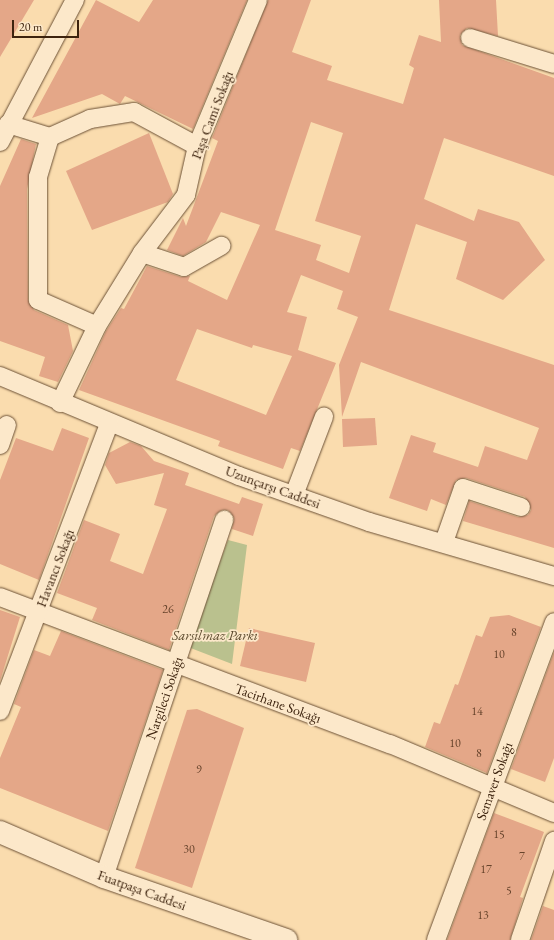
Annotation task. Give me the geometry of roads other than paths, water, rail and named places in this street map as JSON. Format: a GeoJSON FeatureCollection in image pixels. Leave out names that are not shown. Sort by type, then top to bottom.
{"type":"FeatureCollection","features":[{"type":"Feature","properties":{"kind":"main road","name":"Fuatpaşa Caddesi"},"geometry":{"type":"LineString","coordinates":[[0,832],[104,877],[286,940]]}},
{"type":"Feature","properties":{"kind":"street"},"geometry":{"type":"LineString","coordinates":[[0,142],[8,124],[75,0]]}},
{"type":"Feature","properties":{"kind":"street","name":"Paşa Cami Sokağı"},"geometry":{"type":"LineString","coordinates":[[60,404],[97,326],[142,253],[186,195],[197,146],[258,0]]}},
{"type":"Feature","properties":{"kind":"street"},"geometry":{"type":"LineString","coordinates":[[470,38],[554,64]]}},
{"type":"Feature","properties":{"kind":"street"},"geometry":{"type":"LineString","coordinates":[[8,124],[50,136],[90,119],[134,112],[197,146]]}},
{"type":"Feature","properties":{"kind":"street"},"geometry":{"type":"LineString","coordinates":[[50,136],[38,177],[38,300],[97,326]]}},
{"type":"Feature","properties":{"kind":"street"},"geometry":{"type":"LineString","coordinates":[[142,253],[184,267],[221,246]]}},
{"type":"Feature","properties":{"kind":"street","name":"Uzunçarşı Caddesi"},"geometry":{"type":"LineString","coordinates":[[0,376],[60,404],[109,424],[294,495],[369,522],[444,542],[554,576]]}},
{"type":"Feature","properties":{"kind":"street"},"geometry":{"type":"LineString","coordinates":[[294,495],[324,417]]}},
{"type":"Feature","properties":{"kind":"street","name":"Havancı Sokağı"},"geometry":{"type":"LineString","coordinates":[[0,711],[109,424]]}},
{"type":"Feature","properties":{"kind":"street"},"geometry":{"type":"LineString","coordinates":[[0,445],[7,425]]}},
{"type":"Feature","properties":{"kind":"street"},"geometry":{"type":"LineString","coordinates":[[444,542],[463,488],[521,507]]}},
{"type":"Feature","properties":{"kind":"street","name":"Nargileci Sokağı"},"geometry":{"type":"LineString","coordinates":[[104,877],[224,520]]}},
{"type":"Feature","properties":{"kind":"street","name":"Tacirhane Sokağı"},"geometry":{"type":"LineString","coordinates":[[0,597],[39,611],[175,666],[390,744],[491,788],[554,813]]}},
{"type":"Feature","properties":{"kind":"street","name":"Semaver Sokağı"},"geometry":{"type":"LineString","coordinates":[[436,940],[491,788],[554,622]]}},
{"type":"Feature","properties":{"kind":"street"},"geometry":{"type":"LineString","coordinates":[[520,940],[548,872],[554,841]]}},
{"type":"Feature","properties":{"kind":"park label","name":"Sarsılmaz Parkı"},"geometry":{"type":"Point","coordinates":[215,635]}}]}
